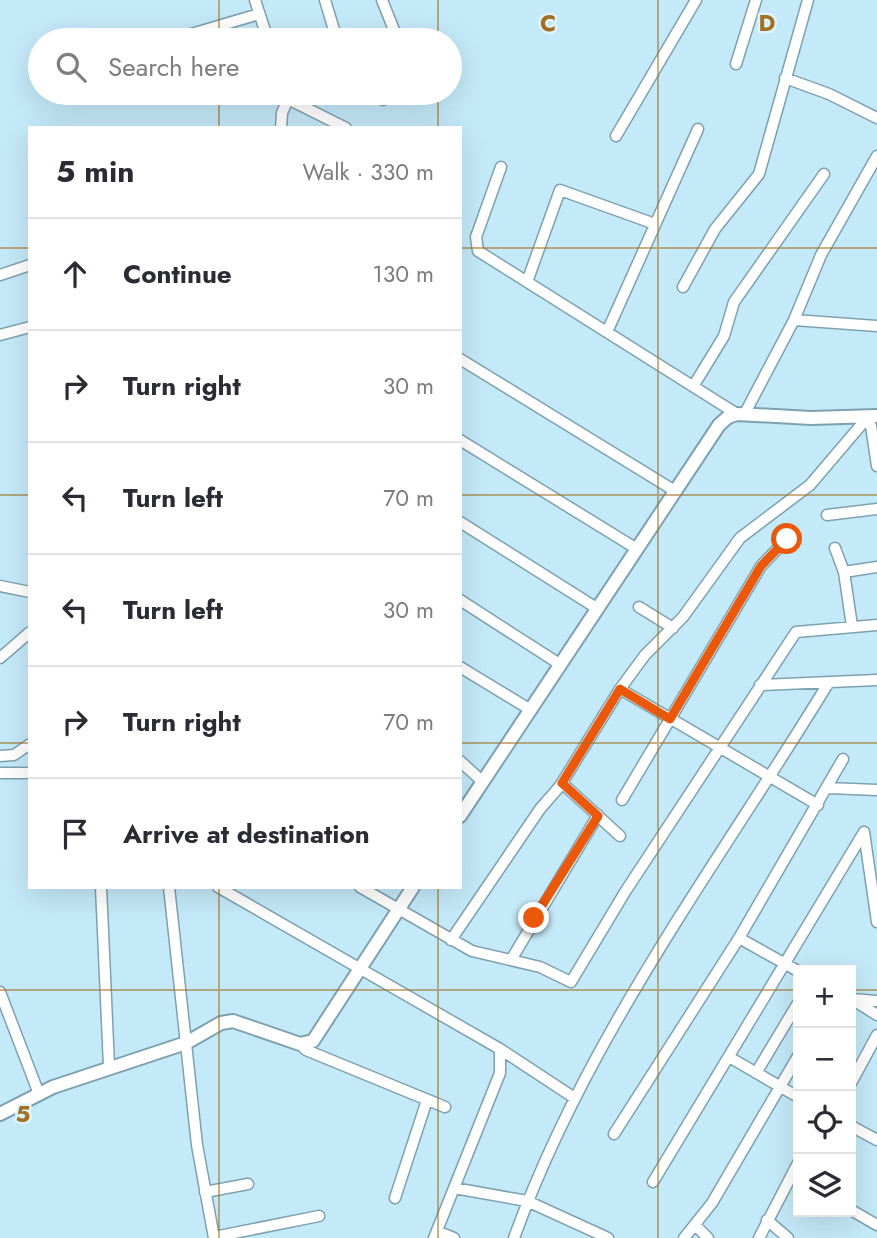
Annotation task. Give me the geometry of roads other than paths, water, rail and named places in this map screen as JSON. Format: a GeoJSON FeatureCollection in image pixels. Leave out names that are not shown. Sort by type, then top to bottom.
{"type":"FeatureCollection","features":[{"type":"Feature","properties":{"kind":"street"},"geometry":{"type":"LineString","coordinates":[[255,0],[264,28]]}},
{"type":"Feature","properties":{"kind":"street"},"geometry":{"type":"LineString","coordinates":[[325,0],[333,28]]}},
{"type":"Feature","properties":{"kind":"street"},"geometry":{"type":"LineString","coordinates":[[382,0],[393,28]]}},
{"type":"Feature","properties":{"kind":"street"},"geometry":{"type":"LineString","coordinates":[[616,136],[695,0]]}},
{"type":"Feature","properties":{"kind":"street"},"geometry":{"type":"LineString","coordinates":[[736,64],[756,0]]}},
{"type":"Feature","properties":{"kind":"street"},"geometry":{"type":"LineString","coordinates":[[683,287],[715,229],[759,174],[808,0]]}},
{"type":"Feature","properties":{"kind":"street"},"geometry":{"type":"LineString","coordinates":[[212,28],[260,14]]}},
{"type":"Feature","properties":{"kind":"street"},"geometry":{"type":"LineString","coordinates":[[785,78],[829,93],[877,118]]}},
{"type":"Feature","properties":{"kind":"street"},"geometry":{"type":"LineString","coordinates":[[281,126],[284,105]]}},
{"type":"Feature","properties":{"kind":"street"},"geometry":{"type":"LineString","coordinates":[[304,105],[342,126]]}},
{"type":"Feature","properties":{"kind":"street"},"geometry":{"type":"LineString","coordinates":[[607,332],[698,129]]}},
{"type":"Feature","properties":{"kind":"street"},"geometry":{"type":"LineString","coordinates":[[741,414],[794,320],[821,255],[877,156]]}},
{"type":"Feature","properties":{"kind":"street"},"geometry":{"type":"LineString","coordinates":[[501,167],[482,218],[476,245],[482,255],[741,414]]}},
{"type":"Feature","properties":{"kind":"street"},"geometry":{"type":"LineString","coordinates":[[694,386],[724,336],[734,302],[824,174]]}},
{"type":"Feature","properties":{"kind":"street"},"geometry":{"type":"LineString","coordinates":[[527,282],[560,190],[655,224]]}},
{"type":"Feature","properties":{"kind":"street"},"geometry":{"type":"LineString","coordinates":[[0,275],[28,266]]}},
{"type":"Feature","properties":{"kind":"street"},"geometry":{"type":"LineString","coordinates":[[794,320],[877,326]]}},
{"type":"Feature","properties":{"kind":"street"},"geometry":{"type":"LineString","coordinates":[[0,335],[28,328]]}},
{"type":"Feature","properties":{"kind":"street"},"geometry":{"type":"LineString","coordinates":[[462,360],[675,491]]}},
{"type":"Feature","properties":{"kind":"street"},"geometry":{"type":"LineString","coordinates":[[462,813],[719,425],[728,417],[741,414],[872,417]]}},
{"type":"Feature","properties":{"kind":"street"},"geometry":{"type":"LineString","coordinates":[[872,417],[877,467]]}},
{"type":"Feature","properties":{"kind":"street"},"geometry":{"type":"LineString","coordinates":[[451,940],[540,809],[562,783],[620,689],[645,655],[673,628],[740,538],[810,485],[872,417]]}},
{"type":"Feature","properties":{"kind":"street"},"geometry":{"type":"LineString","coordinates":[[462,441],[636,550]]}},
{"type":"Feature","properties":{"kind":"street"},"geometry":{"type":"LineString","coordinates":[[827,515],[877,509]]}},
{"type":"Feature","properties":{"kind":"street"},"geometry":{"type":"LineString","coordinates":[[462,523],[598,609]]}},
{"type":"Feature","properties":{"kind":"street"},"geometry":{"type":"LineString","coordinates":[[622,800],[761,566],[787,539]]}},
{"type":"Feature","properties":{"kind":"street"},"geometry":{"type":"LineString","coordinates":[[835,548],[844,572],[852,626]]}},
{"type":"Feature","properties":{"kind":"street"},"geometry":{"type":"LineString","coordinates":[[844,572],[877,567]]}},
{"type":"Feature","properties":{"kind":"street"},"geometry":{"type":"LineString","coordinates":[[0,586],[28,592]]}},
{"type":"Feature","properties":{"kind":"street"},"geometry":{"type":"LineString","coordinates":[[462,601],[561,665]]}},
{"type":"Feature","properties":{"kind":"street"},"geometry":{"type":"LineString","coordinates":[[639,607],[673,628]]}},
{"type":"Feature","properties":{"kind":"street"},"geometry":{"type":"LineString","coordinates":[[362,889],[472,951],[550,971],[573,981],[625,892],[796,632],[877,625]]}},
{"type":"Feature","properties":{"kind":"street"},"geometry":{"type":"LineString","coordinates":[[0,658],[28,634]]}},
{"type":"Feature","properties":{"kind":"street"},"geometry":{"type":"LineString","coordinates":[[462,668],[531,710]]}},
{"type":"Feature","properties":{"kind":"street"},"geometry":{"type":"LineString","coordinates":[[760,685],[877,680]]}},
{"type":"Feature","properties":{"kind":"street"},"geometry":{"type":"LineString","coordinates":[[514,1238],[527,1201],[573,1097],[647,966],[770,778],[829,682]]}},
{"type":"Feature","properties":{"kind":"street"},"geometry":{"type":"LineString","coordinates":[[620,689],[818,805]]}},
{"type":"Feature","properties":{"kind":"street"},"geometry":{"type":"LineString","coordinates":[[0,756],[14,755],[28,745]]}},
{"type":"Feature","properties":{"kind":"street"},"geometry":{"type":"LineString","coordinates":[[614,1134],[739,938],[843,759]]}},
{"type":"Feature","properties":{"kind":"street"},"geometry":{"type":"LineString","coordinates":[[462,763],[483,782]]}},
{"type":"Feature","properties":{"kind":"street"},"geometry":{"type":"LineString","coordinates":[[0,773],[28,773]]}},
{"type":"Feature","properties":{"kind":"street"},"geometry":{"type":"LineString","coordinates":[[562,783],[620,836]]}},
{"type":"Feature","properties":{"kind":"street"},"geometry":{"type":"LineString","coordinates":[[828,788],[877,790]]}},
{"type":"Feature","properties":{"kind":"street"},"geometry":{"type":"LineString","coordinates":[[511,960],[598,816]]}},
{"type":"Feature","properties":{"kind":"street"},"geometry":{"type":"LineString","coordinates":[[653,1182],[864,832],[877,922]]}},
{"type":"Feature","properties":{"kind":"street"},"geometry":{"type":"LineString","coordinates":[[102,889],[110,1066]]}},
{"type":"Feature","properties":{"kind":"street"},"geometry":{"type":"LineString","coordinates":[[169,889],[197,1146],[214,1237],[319,1216]]}},
{"type":"Feature","properties":{"kind":"street"},"geometry":{"type":"LineString","coordinates":[[221,889],[500,1049],[573,1097]]}},
{"type":"Feature","properties":{"kind":"street"},"geometry":{"type":"LineString","coordinates":[[300,1044],[313,1041],[412,889]]}},
{"type":"Feature","properties":{"kind":"street"},"geometry":{"type":"LineString","coordinates":[[739,938],[793,968]]}},
{"type":"Feature","properties":{"kind":"street"},"geometry":{"type":"LineString","coordinates":[[0,992],[39,1094]]}},
{"type":"Feature","properties":{"kind":"street"},"geometry":{"type":"LineString","coordinates":[[856,1000],[877,1000]]}},
{"type":"Feature","properties":{"kind":"street"},"geometry":{"type":"LineString","coordinates":[[856,1002],[877,1015]]}},
{"type":"Feature","properties":{"kind":"street"},"geometry":{"type":"LineString","coordinates":[[756,1073],[793,1011]]}},
{"type":"Feature","properties":{"kind":"street"},"geometry":{"type":"LineString","coordinates":[[0,1114],[39,1094],[110,1066],[186,1044],[221,1023],[233,1020],[300,1044],[306,1050],[445,1107]]}},
{"type":"Feature","properties":{"kind":"street"},"geometry":{"type":"LineString","coordinates":[[856,1074],[877,1035]]}},
{"type":"Feature","properties":{"kind":"street"},"geometry":{"type":"LineString","coordinates":[[454,1238],[436,1234],[500,1073],[500,1049]]}},
{"type":"Feature","properties":{"kind":"street"},"geometry":{"type":"LineString","coordinates":[[729,1057],[793,1094]]}},
{"type":"Feature","properties":{"kind":"street"},"geometry":{"type":"LineString","coordinates":[[684,1238],[712,1203],[793,1065]]}},
{"type":"Feature","properties":{"kind":"street"},"geometry":{"type":"LineString","coordinates":[[394,1198],[427,1100]]}},
{"type":"Feature","properties":{"kind":"street"},"geometry":{"type":"LineString","coordinates":[[856,1129],[877,1140]]}},
{"type":"Feature","properties":{"kind":"street"},"geometry":{"type":"LineString","coordinates":[[759,1238],[767,1220],[793,1180]]}},
{"type":"Feature","properties":{"kind":"street"},"geometry":{"type":"LineString","coordinates":[[205,1192],[247,1184]]}},
{"type":"Feature","properties":{"kind":"street"},"geometry":{"type":"LineString","coordinates":[[454,1188],[527,1201],[594,1235],[608,1238]]}},
{"type":"Feature","properties":{"kind":"street"},"geometry":{"type":"LineString","coordinates":[[856,1213],[877,1225]]}},
{"type":"Feature","properties":{"kind":"street"},"geometry":{"type":"LineString","coordinates":[[767,1220],[788,1238]]}},
{"type":"Feature","properties":{"kind":"street"},"geometry":{"type":"LineString","coordinates":[[695,1225],[708,1238]]}}]}
